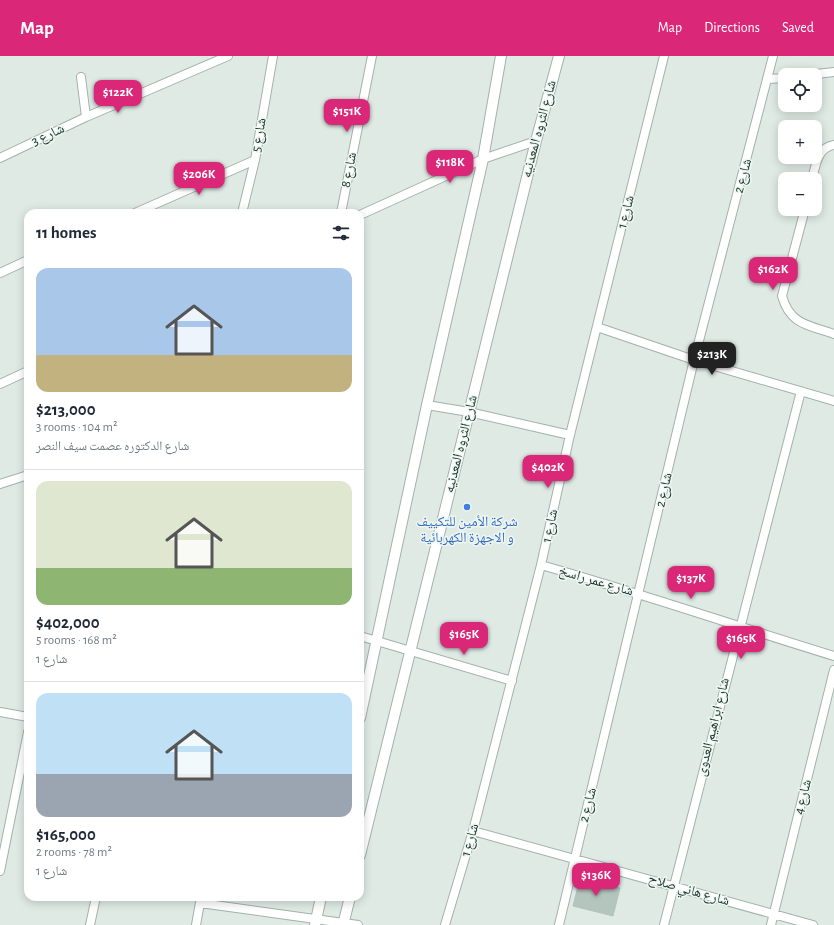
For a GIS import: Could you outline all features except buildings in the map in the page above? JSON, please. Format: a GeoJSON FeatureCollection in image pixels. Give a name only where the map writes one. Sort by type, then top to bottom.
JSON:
{"type":"FeatureCollection","features":[{"type":"Feature","properties":{"kind":"street","name":"شارع 3"},"geometry":{"type":"LineString","coordinates":[[0,158],[86,117],[228,56]]}},
{"type":"Feature","properties":{"kind":"street","name":"شارع 5"},"geometry":{"type":"LineString","coordinates":[[243,209],[255,160],[273,56]]}},
{"type":"Feature","properties":{"kind":"street","name":"شارع 8"},"geometry":{"type":"LineString","coordinates":[[341,209],[372,56]]}},
{"type":"Feature","properties":{"kind":"street"},"geometry":{"type":"LineString","coordinates":[[364,700],[427,405],[483,159],[501,56]]}},
{"type":"Feature","properties":{"kind":"street","name":"شارع الثروه المعدنيه"},"geometry":{"type":"LineString","coordinates":[[364,839],[536,141],[559,56]]}},
{"type":"Feature","properties":{"kind":"street","name":"شارع 1"},"geometry":{"type":"LineString","coordinates":[[445,925],[473,831],[512,681],[541,565],[570,435],[664,56]]}},
{"type":"Feature","properties":{"kind":"street","name":"شارع 2"},"geometry":{"type":"LineString","coordinates":[[559,925],[694,360],[773,56]]}},
{"type":"Feature","properties":{"kind":"street"},"geometry":{"type":"LineString","coordinates":[[822,73],[834,72]]}},
{"type":"Feature","properties":{"kind":"street"},"geometry":{"type":"LineString","coordinates":[[81,77],[86,117]]}},
{"type":"Feature","properties":{"kind":"street"},"geometry":{"type":"LineString","coordinates":[[768,78],[778,78]]}},
{"type":"Feature","properties":{"kind":"street"},"geometry":{"type":"LineString","coordinates":[[364,212],[483,159],[536,141]]}},
{"type":"Feature","properties":{"kind":"street"},"geometry":{"type":"LineString","coordinates":[[814,172],[818,156],[823,150],[834,145]]}},
{"type":"Feature","properties":{"kind":"street"},"geometry":{"type":"LineString","coordinates":[[144,209],[255,160]]}},
{"type":"Feature","properties":{"kind":"street"},"geometry":{"type":"LineString","coordinates":[[802,216],[782,296],[786,309],[795,320],[834,334]]}},
{"type":"Feature","properties":{"kind":"street"},"geometry":{"type":"LineString","coordinates":[[0,273],[24,262]]}},
{"type":"Feature","properties":{"kind":"street"},"geometry":{"type":"LineString","coordinates":[[597,327],[694,360],[834,401]]}},
{"type":"Feature","properties":{"kind":"street"},"geometry":{"type":"LineString","coordinates":[[0,384],[24,373]]}},
{"type":"Feature","properties":{"kind":"street","name":"شارع ابراهيم العدوى"},"geometry":{"type":"LineString","coordinates":[[664,925],[739,627],[801,391]]}},
{"type":"Feature","properties":{"kind":"street"},"geometry":{"type":"LineString","coordinates":[[427,405],[469,412],[570,435]]}},
{"type":"Feature","properties":{"kind":"street"},"geometry":{"type":"LineString","coordinates":[[0,484],[24,476]]}},
{"type":"Feature","properties":{"kind":"street","name":"شارع عمر راسخ"},"geometry":{"type":"LineString","coordinates":[[541,565],[639,593],[739,627],[834,656]]}},
{"type":"Feature","properties":{"kind":"street"},"geometry":{"type":"LineString","coordinates":[[364,637],[512,681]]}},
{"type":"Feature","properties":{"kind":"street","name":"شارع 4"},"geometry":{"type":"LineString","coordinates":[[771,925],[834,670]]}},
{"type":"Feature","properties":{"kind":"street"},"geometry":{"type":"LineString","coordinates":[[0,712],[24,716]]}},
{"type":"Feature","properties":{"kind":"street"},"geometry":{"type":"LineString","coordinates":[[0,871],[24,752]]}},
{"type":"Feature","properties":{"kind":"street","name":"شارع هاني صلاح"},"geometry":{"type":"LineString","coordinates":[[473,831],[576,858],[813,925]]}},
{"type":"Feature","properties":{"kind":"street"},"geometry":{"type":"LineString","coordinates":[[90,925],[95,901]]}},
{"type":"Feature","properties":{"kind":"street"},"geometry":{"type":"LineString","coordinates":[[196,925],[201,901]]}},
{"type":"Feature","properties":{"kind":"street"},"geometry":{"type":"LineString","coordinates":[[206,901],[316,922],[358,925]]}},
{"type":"Feature","properties":{"kind":"street"},"geometry":{"type":"LineString","coordinates":[[316,922],[320,901]]}},
{"type":"Feature","properties":{"kind":"street"},"geometry":{"type":"LineString","coordinates":[[343,923],[349,901]]}},
{"type":"Feature","properties":{"kind":"place","name":"شركة الأمين للتكييف و الاجهزة الكهربائية"},"geometry":{"type":"Point","coordinates":[467,507]}}]}
